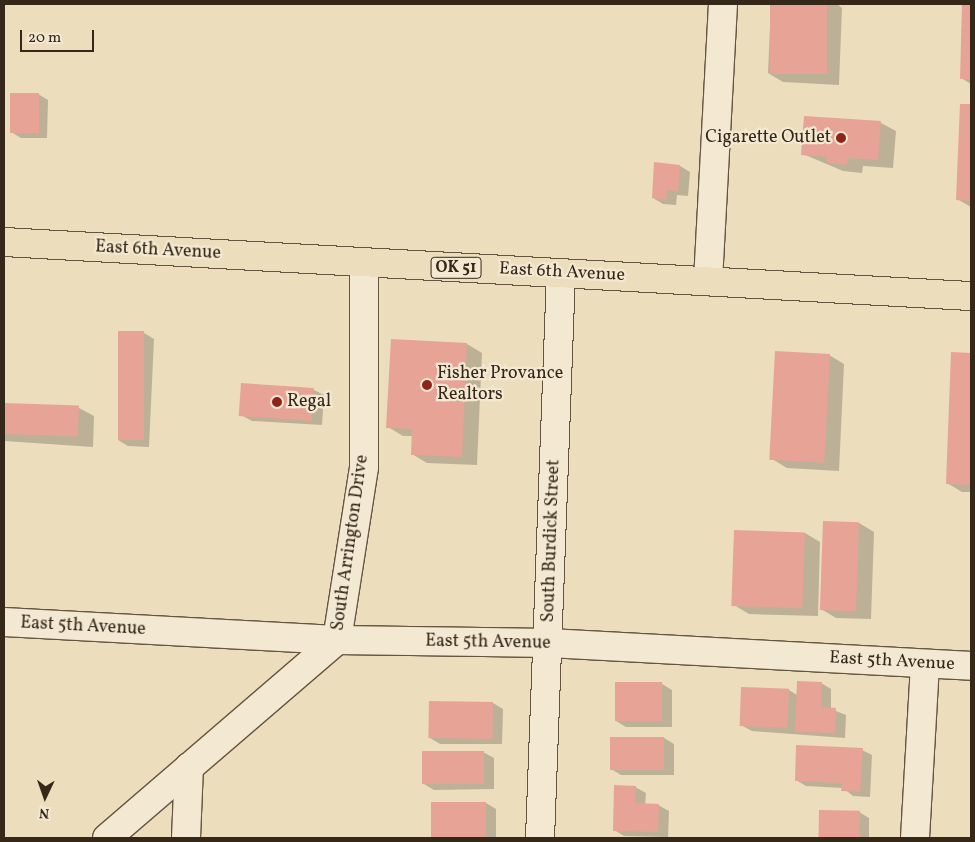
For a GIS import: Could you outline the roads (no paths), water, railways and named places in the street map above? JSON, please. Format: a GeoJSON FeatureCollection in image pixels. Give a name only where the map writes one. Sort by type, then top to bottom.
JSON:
{"type":"FeatureCollection","features":[{"type":"Feature","properties":{"kind":"main road","name":"East 6th Avenue"},"geometry":{"type":"LineString","coordinates":[[4,242],[971,296]]}},
{"type":"Feature","properties":{"kind":"street"},"geometry":{"type":"LineString","coordinates":[[708,281],[723,4]]}},
{"type":"Feature","properties":{"kind":"street","name":"South Arrington Drive"},"geometry":{"type":"LineString","coordinates":[[107,838],[337,640],[364,467],[364,262]]}},
{"type":"Feature","properties":{"kind":"street","name":"South Burdick Street"},"geometry":{"type":"LineString","coordinates":[[540,838],[549,643],[561,273]]}},
{"type":"Feature","properties":{"kind":"street","name":"East 5th Avenue"},"geometry":{"type":"LineString","coordinates":[[4,622],[337,640],[549,643],[925,665],[971,666]]}},
{"type":"Feature","properties":{"kind":"street"},"geometry":{"type":"LineString","coordinates":[[915,838],[925,665]]}},
{"type":"Feature","properties":{"kind":"street"},"geometry":{"type":"LineString","coordinates":[[186,838],[189,767]]}},
{"type":"Feature","properties":{"kind":"place","name":"Cigarette Outlet"},"geometry":{"type":"Point","coordinates":[841,138]}},
{"type":"Feature","properties":{"kind":"place","name":"Fisher Provance Realtors"},"geometry":{"type":"Point","coordinates":[427,385]}},
{"type":"Feature","properties":{"kind":"place","name":"Regal"},"geometry":{"type":"Point","coordinates":[277,402]}}]}
